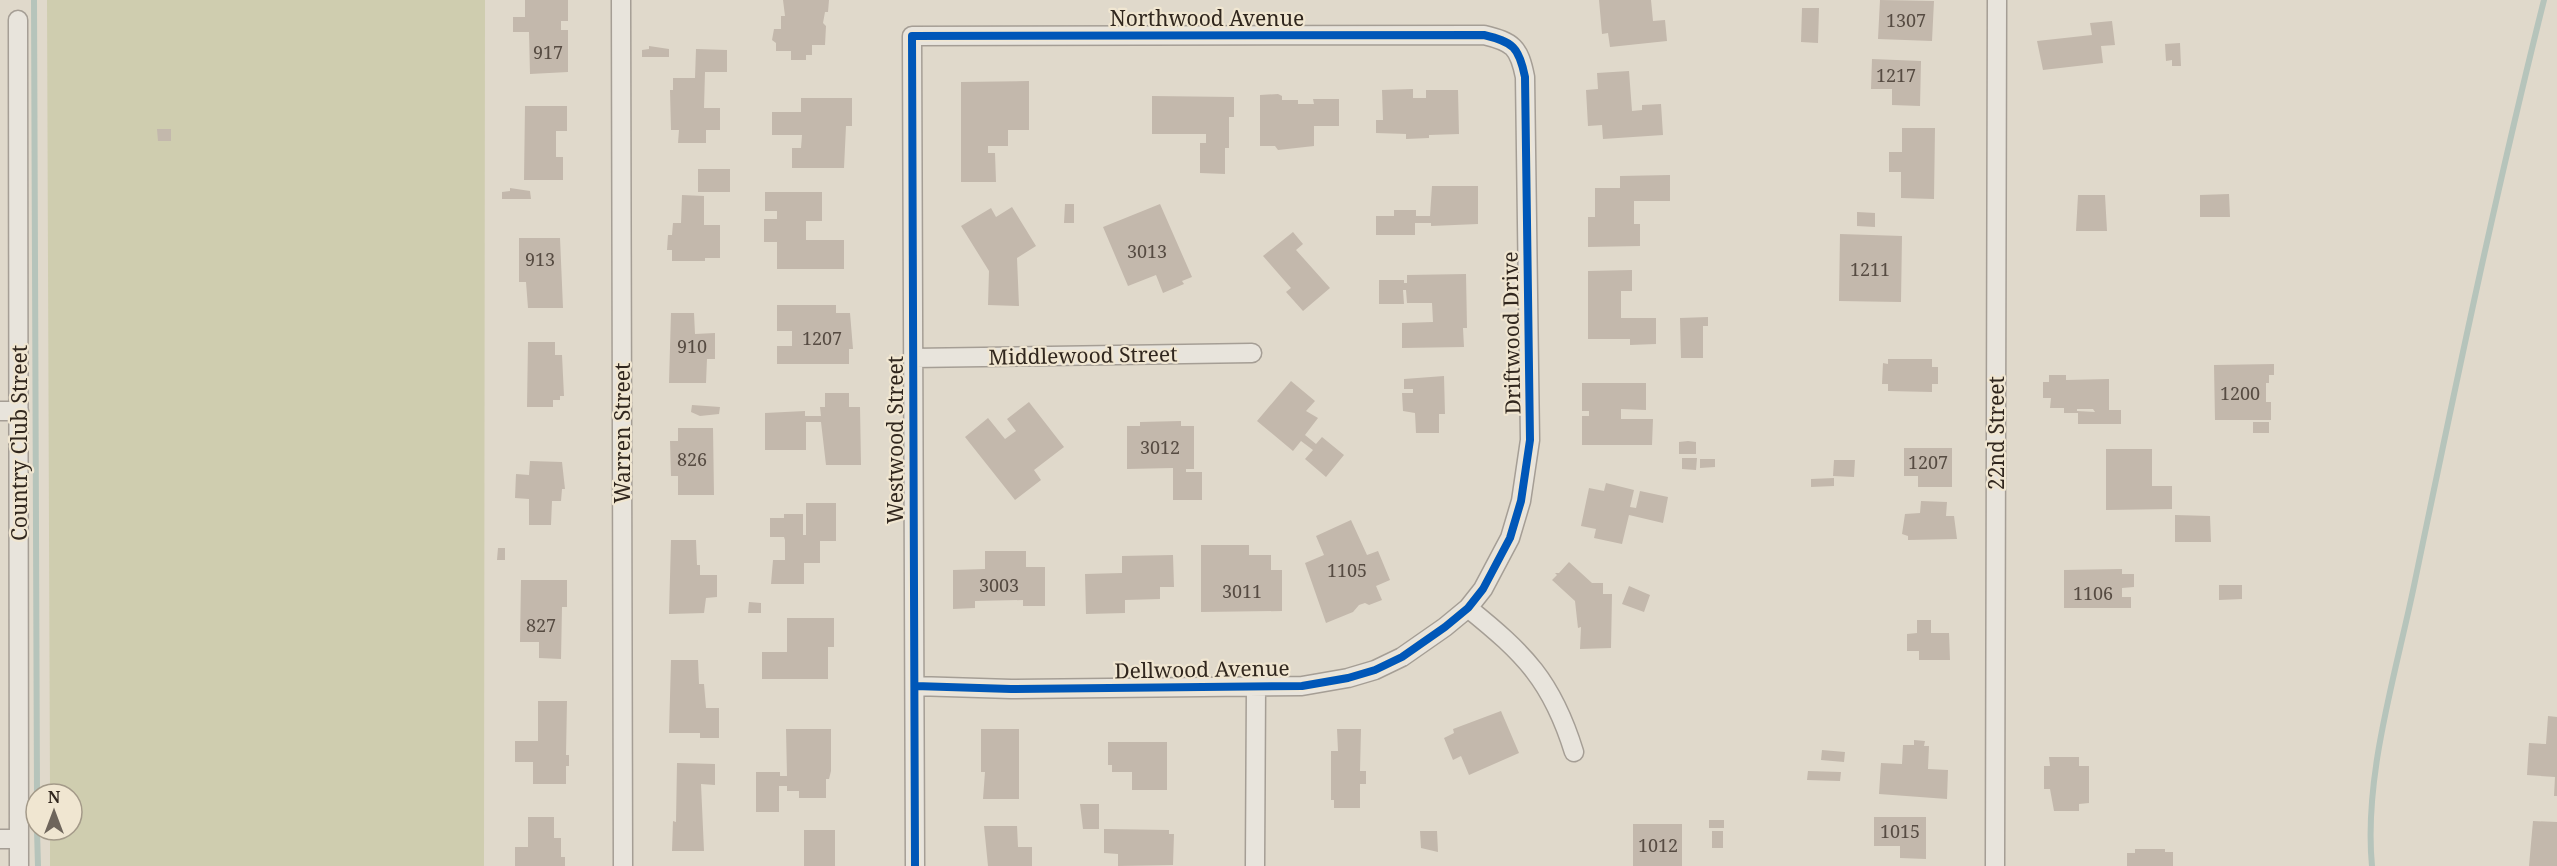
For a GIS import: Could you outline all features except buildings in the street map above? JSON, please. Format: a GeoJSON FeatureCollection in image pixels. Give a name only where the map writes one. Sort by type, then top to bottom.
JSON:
{"type":"FeatureCollection","features":[{"type":"Feature","properties":{"kind":"street","name":"Warren Street"},"geometry":{"type":"LineString","coordinates":[[621,0],[623,866]]}},
{"type":"Feature","properties":{"kind":"street","name":"22nd Street"},"geometry":{"type":"LineString","coordinates":[[1995,866],[1997,0]]}},
{"type":"Feature","properties":{"kind":"street","name":"Country Club Street"},"geometry":{"type":"LineString","coordinates":[[18,20],[19,866]]}},
{"type":"Feature","properties":{"kind":"street","name":"Northwood Avenue"},"geometry":{"type":"LineString","coordinates":[[935,36],[1484,35],[1501,39],[1514,46]]}},
{"type":"Feature","properties":{"kind":"street","name":"Westwood Street"},"geometry":{"type":"LineString","coordinates":[[915,866],[912,36],[935,36]]}},
{"type":"Feature","properties":{"kind":"street","name":"Driftwood Drive"},"geometry":{"type":"LineString","coordinates":[[1468,608],[1484,589],[1510,538],[1521,501],[1528,460],[1530,360],[1525,77],[1522,61],[1514,46]]}},
{"type":"Feature","properties":{"kind":"street","name":"Middlewood Street"},"geometry":{"type":"LineString","coordinates":[[913,358],[1252,353]]}},
{"type":"Feature","properties":{"kind":"street"},"geometry":{"type":"LineString","coordinates":[[0,411],[19,411]]}},
{"type":"Feature","properties":{"kind":"street"},"geometry":{"type":"LineString","coordinates":[[1468,608],[1514,645],[1537,671],[1553,698],[1574,752]]}},
{"type":"Feature","properties":{"kind":"street","name":"Dellwood Avenue"},"geometry":{"type":"LineString","coordinates":[[915,686],[1256,688],[1302,686],[1348,678],[1375,670],[1402,657],[1468,608]]}},
{"type":"Feature","properties":{"kind":"street"},"geometry":{"type":"LineString","coordinates":[[1255,866],[1256,688]]}},
{"type":"Feature","properties":{"kind":"street"},"geometry":{"type":"LineString","coordinates":[[0,839],[19,839]]}},
{"type":"Feature","properties":{"kind":"shaded area"},"geometry":{"type":"Polygon","coordinates":[[[47,0],[485,0],[484,866],[50,866],[50,842],[84,842],[84,782],[50,782],[47,0]]]}},
{"type":"Feature","properties":{"kind":"waterway"},"geometry":{"type":"LineString","coordinates":[[34,0],[37,782]]}},
{"type":"Feature","properties":{"kind":"waterway"},"geometry":{"type":"LineString","coordinates":[[2372,866],[2373,795],[2384,721],[2461,359],[2544,0]]}},
{"type":"Feature","properties":{"kind":"waterway"},"geometry":{"type":"LineString","coordinates":[[37,842],[38,866]]}},
{"type":"Feature","properties":{"kind":"cycle path"},"geometry":{"type":"LineString","coordinates":[[915,686],[1011,689],[1302,686],[1348,678],[1375,670],[1402,657],[1468,608],[1483,589],[1510,538],[1521,501],[1530,440],[1525,77],[1520,59],[1513,47],[1502,40],[1484,35],[912,36],[915,866]]}}]}
